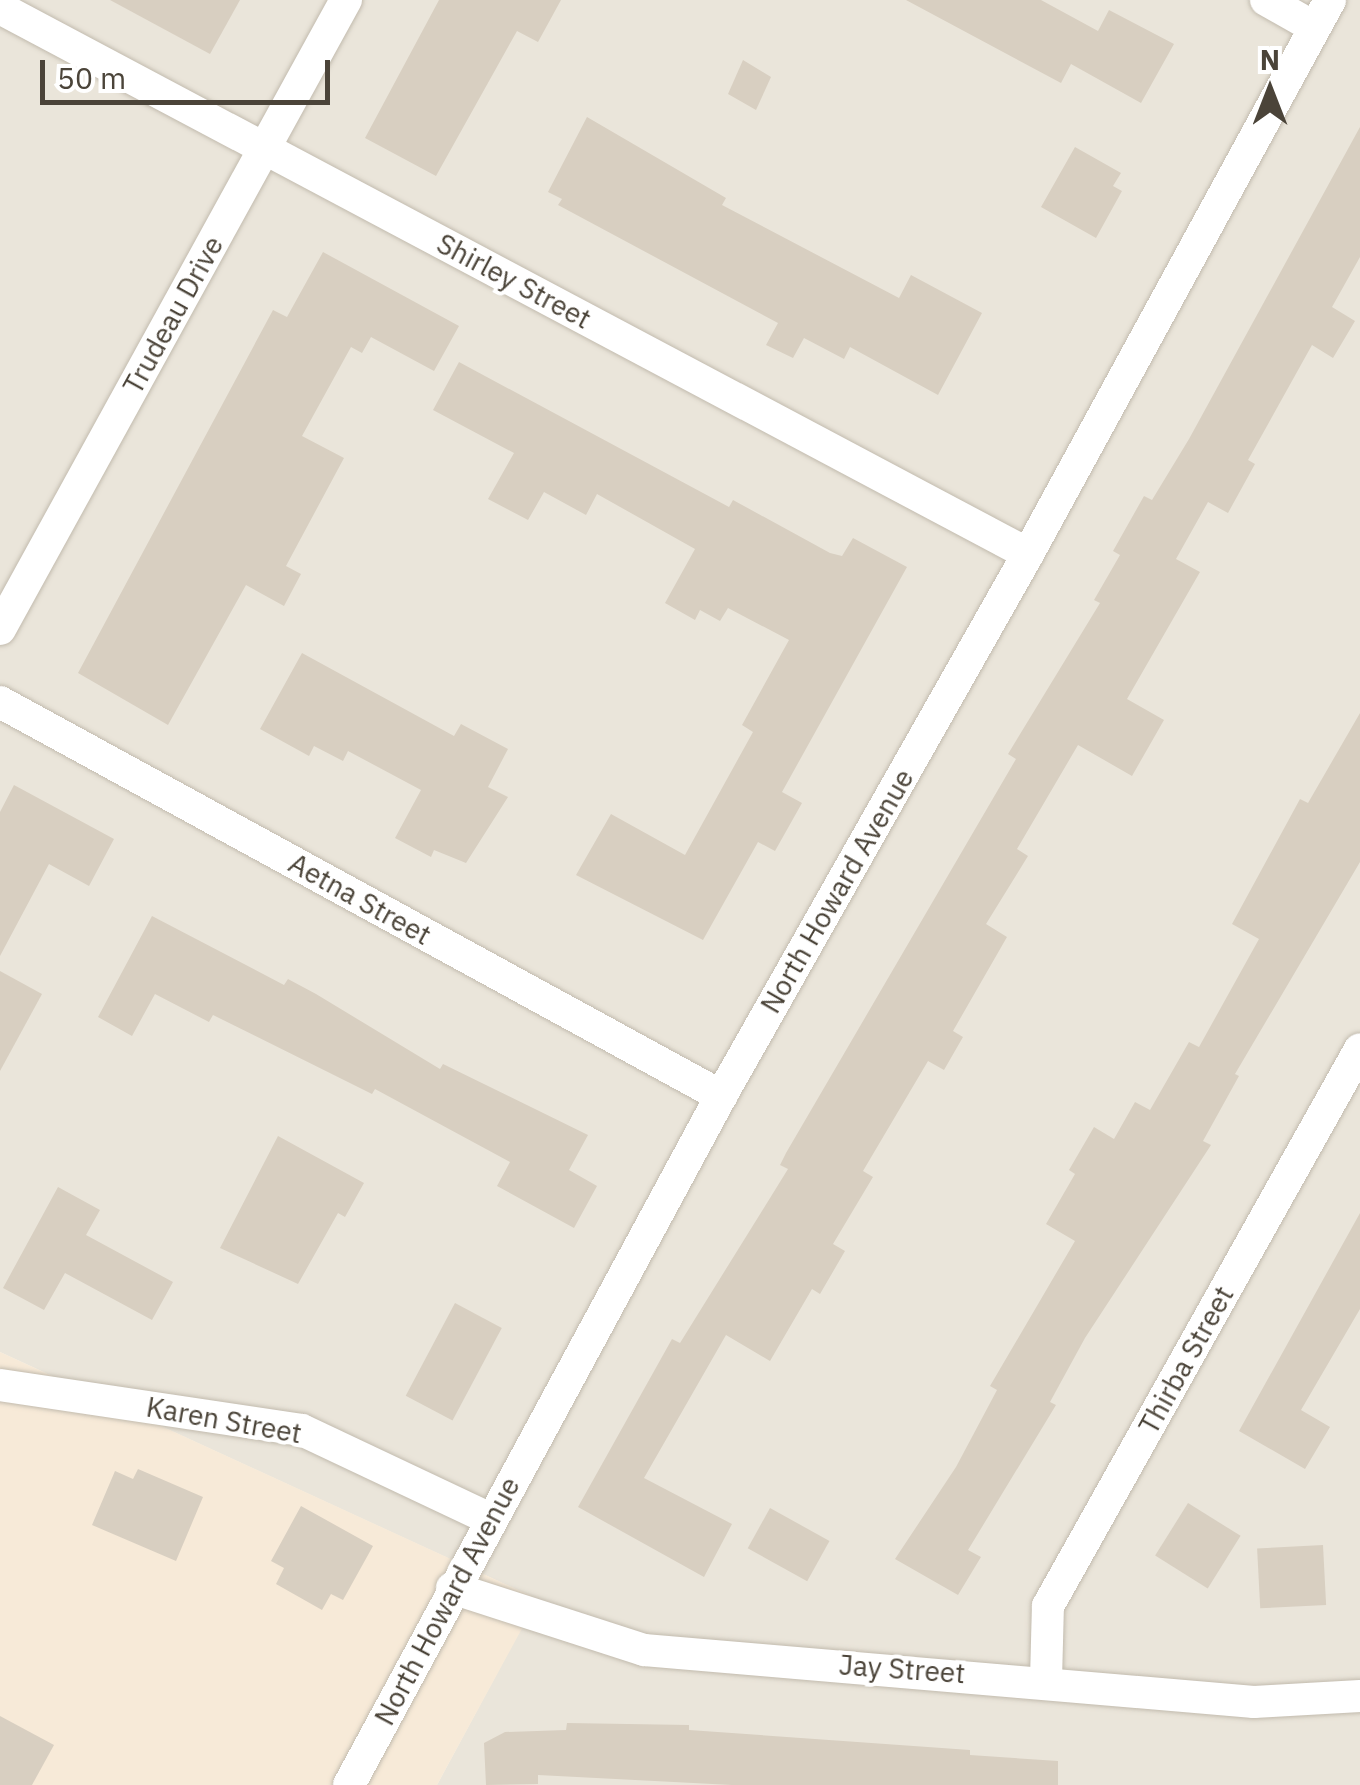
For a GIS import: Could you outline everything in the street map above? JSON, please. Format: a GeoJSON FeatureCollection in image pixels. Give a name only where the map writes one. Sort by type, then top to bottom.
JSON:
{"type":"FeatureCollection","features":[{"type":"Feature","properties":{"kind":"street","name":"Trudeau Drive"},"geometry":{"type":"LineString","coordinates":[[0,629],[346,0]]}},
{"type":"Feature","properties":{"kind":"street"},"geometry":{"type":"LineString","coordinates":[[1266,0],[1322,14]]}},
{"type":"Feature","properties":{"kind":"street","name":"Shirley Street"},"geometry":{"type":"LineString","coordinates":[[0,8],[1028,554]]}},
{"type":"Feature","properties":{"kind":"street","name":"North Howard Avenue"},"geometry":{"type":"LineString","coordinates":[[349,1785],[721,1096],[1028,554],[1322,14]]}},
{"type":"Feature","properties":{"kind":"street","name":"Aetna Street"},"geometry":{"type":"LineString","coordinates":[[0,702],[721,1096]]}},
{"type":"Feature","properties":{"kind":"street","name":"Thirba Street"},"geometry":{"type":"LineString","coordinates":[[1046,1680],[1048,1606],[1360,1049]]}},
{"type":"Feature","properties":{"kind":"street","name":"Karen Street"},"geometry":{"type":"LineString","coordinates":[[0,1385],[302,1430],[490,1520]]}},
{"type":"Feature","properties":{"kind":"street","name":"Jay Street"},"geometry":{"type":"LineString","coordinates":[[452,1588],[644,1650],[1046,1680],[1254,1702],[1360,1696]]}},
{"type":"Feature","properties":{"kind":"shaded area"},"geometry":{"type":"Polygon","coordinates":[[[0,0],[1360,0],[1360,1785],[437,1785],[537,1599],[0,1352],[0,0]]]}},
{"type":"Feature","properties":{"kind":"shaded area"},"geometry":{"type":"Polygon","coordinates":[[[0,1352],[538,1599],[437,1785],[0,1785],[0,1352]]]}},
{"type":"Feature","properties":{"kind":"building"},"geometry":{"type":"Polygon","coordinates":[[[110,0],[240,0],[210,54],[110,0]]]}},
{"type":"Feature","properties":{"kind":"building"},"geometry":{"type":"Polygon","coordinates":[[[439,0],[561,0],[538,42],[517,31],[436,176],[365,138],[439,0]]]}},
{"type":"Feature","properties":{"kind":"building"},"geometry":{"type":"Polygon","coordinates":[[[906,0],[1041,0],[1098,31],[1109,10],[1174,44],[1141,103],[1071,64],[1061,83],[906,0]]]}},
{"type":"Feature","properties":{"kind":"building"},"geometry":{"type":"Polygon","coordinates":[[[743,60],[771,77],[756,110],[728,94],[743,60]]]}},
{"type":"Feature","properties":{"kind":"building"},"geometry":{"type":"Polygon","coordinates":[[[587,117],[726,198],[722,205],[899,298],[911,275],[982,313],[938,395],[850,347],[844,359],[804,338],[793,358],[766,345],[778,323],[558,205],[562,199],[548,192],[587,117]]]}},
{"type":"Feature","properties":{"kind":"building"},"geometry":{"type":"Polygon","coordinates":[[[1360,127],[1360,257],[1332,307],[1355,321],[1333,358],[1312,345],[1248,460],[1255,464],[1228,513],[1208,502],[1176,559],[1200,572],[1127,699],[1164,720],[1132,776],[1078,745],[1017,849],[1028,856],[986,924],[1007,937],[953,1031],[963,1037],[944,1070],[928,1061],[863,1171],[873,1177],[833,1244],[845,1251],[820,1294],[812,1289],[770,1361],[726,1335],[644,1478],[732,1524],[704,1577],[578,1507],[672,1339],[680,1343],[788,1169],[780,1165],[786,1153],[1016,759],[1008,754],[1100,603],[1094,600],[1120,555],[1113,551],[1144,496],[1152,500],[1189,439],[1360,127]]]}},
{"type":"Feature","properties":{"kind":"building"},"geometry":{"type":"Polygon","coordinates":[[[1075,147],[1121,173],[1113,186],[1122,191],[1096,238],[1041,207],[1075,147]]]}},
{"type":"Feature","properties":{"kind":"building"},"geometry":{"type":"Polygon","coordinates":[[[323,252],[459,326],[434,371],[371,337],[362,353],[351,347],[302,436],[344,458],[286,566],[301,574],[284,606],[246,585],[168,725],[78,673],[273,310],[287,317],[323,252]]]}},
{"type":"Feature","properties":{"kind":"building"},"geometry":{"type":"Polygon","coordinates":[[[459,362],[729,507],[733,500],[830,553],[842,556],[853,538],[907,567],[782,792],[802,803],[775,851],[758,842],[703,940],[576,875],[611,814],[685,855],[753,732],[742,725],[789,640],[728,608],[720,621],[700,610],[695,620],[665,603],[695,549],[597,494],[586,515],[544,492],[528,520],[488,499],[514,453],[433,410],[459,362]]]}},
{"type":"Feature","properties":{"kind":"building"},"geometry":{"type":"Polygon","coordinates":[[[302,653],[454,736],[461,724],[508,749],[488,787],[508,797],[466,863],[434,850],[431,857],[395,838],[421,790],[348,751],[343,761],[314,746],[309,756],[260,729],[302,653]]]}},
{"type":"Feature","properties":{"kind":"building"},"geometry":{"type":"Polygon","coordinates":[[[1360,713],[1360,862],[1235,1074],[1239,1076],[1203,1141],[1211,1145],[1085,1338],[1050,1402],[1056,1405],[968,1550],[981,1557],[958,1595],[895,1559],[956,1467],[997,1390],[990,1386],[1075,1241],[1046,1224],[1075,1174],[1069,1170],[1094,1127],[1114,1139],[1135,1102],[1150,1110],[1189,1042],[1199,1047],[1259,939],[1232,924],[1300,799],[1308,803],[1360,713]]]}},
{"type":"Feature","properties":{"kind":"building"},"geometry":{"type":"Polygon","coordinates":[[[14,785],[114,839],[89,886],[49,864],[0,956],[0,812],[14,785]]]}},
{"type":"Feature","properties":{"kind":"building"},"geometry":{"type":"Polygon","coordinates":[[[152,916],[284,985],[288,979],[440,1069],[443,1064],[588,1135],[569,1170],[597,1186],[574,1228],[497,1186],[510,1162],[375,1089],[372,1094],[213,1015],[209,1022],[155,994],[132,1036],[98,1017],[152,916]]]}},
{"type":"Feature","properties":{"kind":"building"},"geometry":{"type":"Polygon","coordinates":[[[0,971],[42,994],[0,1071],[0,971]]]}},
{"type":"Feature","properties":{"kind":"building"},"geometry":{"type":"Polygon","coordinates":[[[278,1136],[364,1183],[345,1217],[338,1213],[298,1284],[220,1248],[278,1136]]]}},
{"type":"Feature","properties":{"kind":"building"},"geometry":{"type":"Polygon","coordinates":[[[58,1187],[100,1210],[86,1235],[173,1282],[152,1320],[65,1273],[44,1310],[3,1288],[58,1187]]]}},
{"type":"Feature","properties":{"kind":"building"},"geometry":{"type":"Polygon","coordinates":[[[1360,1213],[1360,1309],[1301,1410],[1330,1427],[1305,1469],[1239,1431],[1360,1213]]]}},
{"type":"Feature","properties":{"kind":"building"},"geometry":{"type":"Polygon","coordinates":[[[455,1303],[502,1328],[453,1421],[406,1396],[455,1303]]]}},
{"type":"Feature","properties":{"kind":"building"},"geometry":{"type":"Polygon","coordinates":[[[138,1469],[203,1497],[176,1561],[92,1525],[115,1471],[133,1479],[138,1469]]]}},
{"type":"Feature","properties":{"kind":"building"},"geometry":{"type":"Polygon","coordinates":[[[1188,1503],[1241,1536],[1208,1588],[1155,1556],[1188,1503]]]}},
{"type":"Feature","properties":{"kind":"building"},"geometry":{"type":"Polygon","coordinates":[[[301,1506],[373,1546],[343,1600],[331,1594],[322,1610],[276,1584],[284,1568],[271,1561],[301,1506]]]}},
{"type":"Feature","properties":{"kind":"building"},"geometry":{"type":"Polygon","coordinates":[[[770,1508],[829,1541],[807,1581],[748,1548],[770,1508]]]}},
{"type":"Feature","properties":{"kind":"building"},"geometry":{"type":"Polygon","coordinates":[[[1323,1545],[1326,1605],[1260,1608],[1257,1548],[1323,1545]]]}},
{"type":"Feature","properties":{"kind":"building"},"geometry":{"type":"Polygon","coordinates":[[[0,1716],[54,1745],[32,1785],[0,1785],[0,1716]]]}},
{"type":"Feature","properties":{"kind":"building"},"geometry":{"type":"Polygon","coordinates":[[[567,1723],[689,1725],[689,1730],[970,1750],[970,1755],[1058,1761],[1058,1785],[732,1785],[538,1775],[538,1784],[486,1785],[484,1743],[505,1732],[566,1730],[567,1723]]]}}]}
